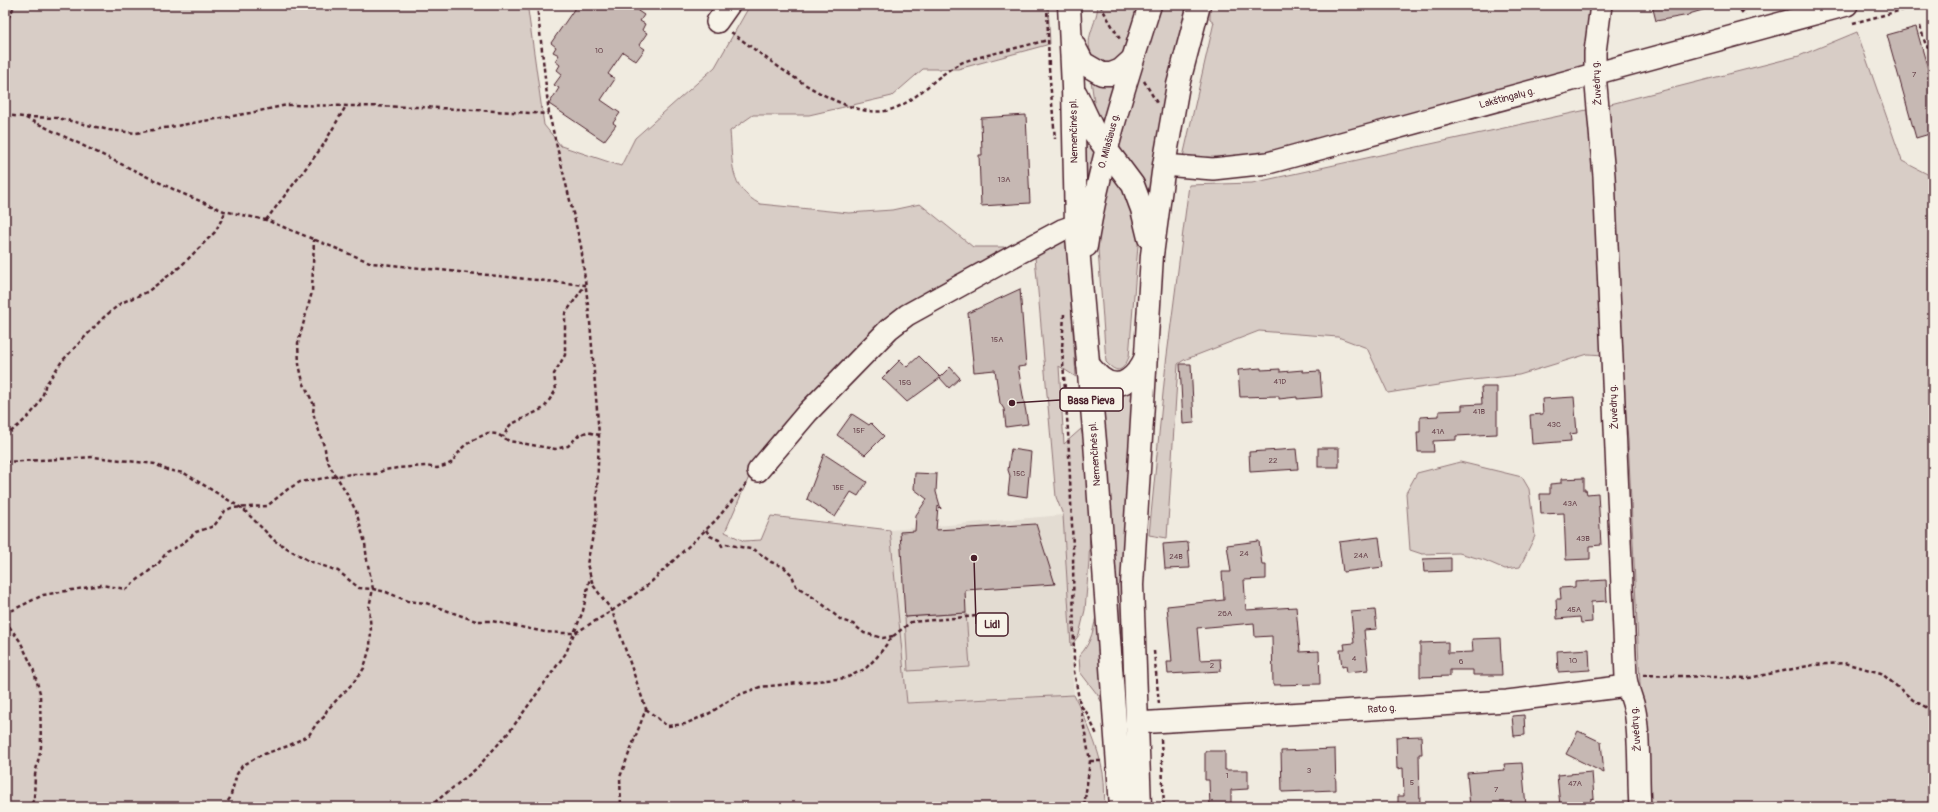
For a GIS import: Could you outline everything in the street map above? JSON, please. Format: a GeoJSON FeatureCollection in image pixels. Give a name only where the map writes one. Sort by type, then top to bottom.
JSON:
{"type":"FeatureCollection","features":[{"type":"Feature","properties":{"kind":"main road","name":"Nemenčinės pl."},"geometry":{"type":"LineString","coordinates":[[1069,5],[1072,42],[1076,225],[1088,364],[1121,807]]}},
{"type":"Feature","properties":{"kind":"main road","name":"O. Milašiaus g."},"geometry":{"type":"LineString","coordinates":[[1081,279],[1090,219],[1106,151],[1132,60],[1150,5]]}},
{"type":"Feature","properties":{"kind":"main road"},"geometry":{"type":"LineString","coordinates":[[1140,807],[1132,585],[1152,255],[1164,165],[1178,85],[1199,5]]}},
{"type":"Feature","properties":{"kind":"main road"},"geometry":{"type":"LineString","coordinates":[[1072,42],[1083,63],[1102,74],[1111,74],[1121,70],[1132,60]]}},
{"type":"Feature","properties":{"kind":"main road"},"geometry":{"type":"LineString","coordinates":[[1073,87],[1095,134],[1106,151],[1133,185],[1142,209],[1152,255]]}},
{"type":"Feature","properties":{"kind":"main road"},"geometry":{"type":"LineString","coordinates":[[1088,364],[1101,379],[1112,384],[1122,384],[1135,376],[1141,368],[1147,355]]}},
{"type":"Feature","properties":{"kind":"street"},"geometry":{"type":"LineString","coordinates":[[717,22],[729,5]]}},
{"type":"Feature","properties":{"kind":"street","name":"Žuvėdrų g."},"geometry":{"type":"LineString","coordinates":[[1601,5],[1595,52],[1596,74],[1604,176],[1626,681],[1635,706],[1637,721],[1640,807]]}},
{"type":"Feature","properties":{"kind":"street","name":"Lakštingalų g."},"geometry":{"type":"LineString","coordinates":[[1164,165],[1213,169],[1268,163],[1847,5]]}},
{"type":"Feature","properties":{"kind":"street"},"geometry":{"type":"LineString","coordinates":[[758,471],[808,412],[889,329],[907,315],[1062,230],[1076,225]]}},
{"type":"Feature","properties":{"kind":"street","name":"Rato g."},"geometry":{"type":"LineString","coordinates":[[1136,723],[1507,701],[1626,681]]}},
{"type":"Feature","properties":{"kind":"path"},"geometry":{"type":"LineString","coordinates":[[5,24],[15,5]]}},
{"type":"Feature","properties":{"kind":"path"},"geometry":{"type":"LineString","coordinates":[[538,5],[549,114],[581,246],[590,322],[599,435],[596,521],[587,564],[593,585],[612,610],[646,709],[667,726],[686,724],[710,712],[736,696],[760,687],[846,678],[865,669],[894,636],[911,622],[977,616]]}},
{"type":"Feature","properties":{"kind":"path"},"geometry":{"type":"LineString","coordinates":[[1047,5],[1055,145]]}},
{"type":"Feature","properties":{"kind":"path"},"geometry":{"type":"LineString","coordinates":[[1735,5],[1746,16]]}},
{"type":"Feature","properties":{"kind":"path"},"geometry":{"type":"LineString","coordinates":[[717,22],[778,66],[832,99],[850,107],[876,111],[887,110],[906,102],[954,66],[970,60],[1048,40]]}},
{"type":"Feature","properties":{"kind":"path"},"geometry":{"type":"LineString","coordinates":[[1920,26],[1926,46],[1933,48]]}},
{"type":"Feature","properties":{"kind":"path"},"geometry":{"type":"LineString","coordinates":[[5,115],[58,118],[109,130],[136,133],[287,105],[421,107],[549,114]]}},
{"type":"Feature","properties":{"kind":"path"},"geometry":{"type":"LineString","coordinates":[[266,220],[322,147],[346,106]]}},
{"type":"Feature","properties":{"kind":"path"},"geometry":{"type":"LineString","coordinates":[[24,117],[181,193],[226,211],[266,220],[372,262],[585,285]]}},
{"type":"Feature","properties":{"kind":"path"},"geometry":{"type":"LineString","coordinates":[[5,436],[35,409],[45,391],[45,386],[62,361],[80,341],[121,303],[147,292],[181,266],[215,232],[226,211]]}},
{"type":"Feature","properties":{"kind":"path"},"geometry":{"type":"LineString","coordinates":[[224,807],[230,798],[237,774],[242,766],[260,755],[284,748],[309,735],[317,723],[324,717],[327,710],[352,684],[360,673],[370,647],[371,631],[368,607],[373,589],[367,560],[366,542],[356,511],[326,457],[325,449],[313,413],[314,406],[303,382],[299,364],[298,343],[312,292],[314,239]]}},
{"type":"Feature","properties":{"kind":"path"},"geometry":{"type":"LineString","coordinates":[[503,437],[510,424],[544,408],[556,390],[554,374],[565,355],[565,314],[585,285]]}},
{"type":"Feature","properties":{"kind":"path"},"geometry":{"type":"LineString","coordinates":[[1065,307],[1062,349],[1068,431],[1073,548],[1074,671],[1090,761],[1084,807]]}},
{"type":"Feature","properties":{"kind":"path"},"geometry":{"type":"LineString","coordinates":[[5,614],[43,595],[101,585],[126,589],[158,564],[167,552],[181,545],[196,532],[214,526],[225,511],[231,508],[267,506],[288,489],[300,482],[361,473],[376,474],[384,470],[426,466],[437,468],[451,463],[463,447],[479,436],[488,432],[497,434],[509,441],[555,449],[568,446],[583,433],[587,432],[599,435]]}},
{"type":"Feature","properties":{"kind":"path"},"geometry":{"type":"LineString","coordinates":[[5,462],[94,457],[155,464],[167,470],[184,473],[242,508],[275,541],[309,561],[338,571],[359,588],[373,589],[408,601],[436,606],[476,621],[492,621],[545,632],[574,633],[612,610],[649,584],[706,530],[758,471]]}},
{"type":"Feature","properties":{"kind":"path"},"geometry":{"type":"LineString","coordinates":[[706,530],[710,536],[719,540],[722,546],[726,544],[755,550],[771,562],[784,567],[792,575],[796,586],[820,602],[841,620],[852,624],[864,633],[883,638],[894,636]]}},
{"type":"Feature","properties":{"kind":"path"},"geometry":{"type":"LineString","coordinates":[[429,807],[476,769],[510,731],[566,653],[583,611],[590,575]]}},
{"type":"Feature","properties":{"kind":"path"},"geometry":{"type":"LineString","coordinates":[[5,621],[20,641],[33,668],[40,693],[41,747],[35,775],[34,800],[30,807]]}},
{"type":"Feature","properties":{"kind":"path"},"geometry":{"type":"LineString","coordinates":[[1153,644],[1161,722],[1164,807]]}},
{"type":"Feature","properties":{"kind":"path"},"geometry":{"type":"LineString","coordinates":[[1626,681],[1651,675],[1693,678],[1749,678],[1813,665],[1844,663],[1881,673],[1913,700],[1933,711]]}},
{"type":"Feature","properties":{"kind":"path"},"geometry":{"type":"LineString","coordinates":[[1080,705],[1087,713],[1099,739]]}},
{"type":"Feature","properties":{"kind":"path"},"geometry":{"type":"LineString","coordinates":[[621,807],[620,777],[646,709]]}},
{"type":"Feature","properties":{"kind":"path"},"geometry":{"type":"LineString","coordinates":[[1100,754],[1101,761]]}},
{"type":"Feature","properties":{"kind":"shaded area"},"geometry":{"type":"Polygon","coordinates":[[[5,5],[526,5],[528,10],[544,125],[561,146],[621,166],[635,138],[715,67],[750,5],[1048,5],[1050,44],[958,69],[923,69],[892,96],[809,115],[753,115],[730,131],[732,163],[737,182],[742,190],[760,204],[849,213],[892,210],[920,204],[973,247],[1004,247],[1002,259],[941,290],[752,470],[725,532],[744,541],[761,540],[771,516],[890,530],[907,703],[1074,695],[1091,733],[1101,763],[1104,777],[1105,807],[960,807],[949,803],[895,807],[5,807],[5,5]]]}},
{"type":"Feature","properties":{"kind":"shaded area"},"geometry":{"type":"Polygon","coordinates":[[[1098,5],[1141,5],[1123,58],[1119,63],[1098,64],[1092,56],[1089,42],[1098,5]]]}},
{"type":"Feature","properties":{"kind":"shaded area"},"geometry":{"type":"Polygon","coordinates":[[[1159,5],[1190,5],[1150,197],[1148,198],[1116,151],[1159,5]]]}},
{"type":"Feature","properties":{"kind":"shaded area"},"geometry":{"type":"Polygon","coordinates":[[[1210,5],[1594,5],[1590,68],[1281,151],[1203,161],[1183,157],[1214,22],[1210,19],[1210,5]]]}},
{"type":"Feature","properties":{"kind":"shaded area"},"geometry":{"type":"Polygon","coordinates":[[[1741,5],[1767,5],[1743,12],[1741,5]]]}},
{"type":"Feature","properties":{"kind":"shaded area"},"geometry":{"type":"Polygon","coordinates":[[[1857,32],[1902,161],[1933,177],[1933,243],[1928,257],[1933,265],[1933,807],[1646,807],[1628,439],[1621,356],[1588,354],[1519,375],[1463,381],[1388,393],[1367,348],[1338,337],[1259,331],[1184,360],[1178,364],[1167,538],[1149,535],[1166,363],[1189,185],[1252,183],[1591,109],[1799,56],[1857,32]]]}},
{"type":"Feature","properties":{"kind":"shaded area"},"geometry":{"type":"Polygon","coordinates":[[[1091,80],[1114,83],[1103,127],[1096,116],[1091,80]]]}},
{"type":"Feature","properties":{"kind":"shaded area"},"geometry":{"type":"Polygon","coordinates":[[[1082,128],[1095,153],[1086,185],[1082,128]]]}},
{"type":"Feature","properties":{"kind":"shaded area"},"geometry":{"type":"Polygon","coordinates":[[[1111,173],[1122,185],[1139,233],[1129,357],[1125,366],[1120,370],[1114,369],[1106,362],[1097,235],[1111,173]]]}},
{"type":"Feature","properties":{"kind":"shaded area"},"geometry":{"type":"Polygon","coordinates":[[[1067,240],[1076,377],[1059,366],[1064,444],[1081,429],[1089,464],[1090,520],[1089,562],[1085,610],[1079,635],[1071,646],[1063,515],[1056,497],[1035,257],[1067,240]]]}},
{"type":"Feature","properties":{"kind":"shaded area"},"geometry":{"type":"Polygon","coordinates":[[[1133,386],[1123,573],[1123,636],[1131,748],[1126,749],[1100,389],[1133,386]]]}},
{"type":"Feature","properties":{"kind":"shaded area"},"geometry":{"type":"Polygon","coordinates":[[[1460,462],[1522,477],[1529,489],[1535,536],[1520,567],[1505,569],[1484,560],[1459,553],[1422,554],[1410,550],[1406,493],[1417,473],[1460,462]]]}},
{"type":"Feature","properties":{"kind":"shaded area"},"geometry":{"type":"Polygon","coordinates":[[[1063,515],[1074,695],[907,703],[890,530],[1063,515]]]}},
{"type":"Feature","properties":{"kind":"shaded area"},"geometry":{"type":"Polygon","coordinates":[[[1097,610],[1105,708],[1097,694],[1080,672],[1079,656],[1090,640],[1097,610]]]}},
{"type":"Feature","properties":{"kind":"shaded area"},"geometry":{"type":"Polygon","coordinates":[[[966,613],[970,667],[908,671],[905,617],[966,613]]]}},
{"type":"Feature","properties":{"kind":"building"},"geometry":{"type":"Polygon","coordinates":[[[577,5],[642,5],[638,11],[644,15],[640,21],[645,24],[642,30],[647,33],[639,45],[645,49],[636,61],[623,52],[608,74],[615,79],[601,100],[620,113],[613,123],[616,125],[604,141],[549,104],[559,88],[554,85],[562,74],[557,70],[560,65],[555,61],[559,55],[553,52],[556,47],[551,43],[577,5]]]}},
{"type":"Feature","properties":{"kind":"building"},"geometry":{"type":"Polygon","coordinates":[[[1652,5],[1705,5],[1706,9],[1689,15],[1656,21],[1652,5]]]}},
{"type":"Feature","properties":{"kind":"building"},"geometry":{"type":"Polygon","coordinates":[[[1916,27],[1933,87],[1933,133],[1916,138],[1887,35],[1916,27]]]}},
{"type":"Feature","properties":{"kind":"building"},"geometry":{"type":"Polygon","coordinates":[[[1026,115],[1030,203],[981,206],[979,155],[982,155],[981,118],[1026,115]]]}},
{"type":"Feature","properties":{"kind":"building"},"geometry":{"type":"Polygon","coordinates":[[[1020,289],[1026,366],[1018,367],[1028,424],[1006,427],[1004,409],[1000,403],[995,370],[974,372],[968,313],[1020,289]]]}},
{"type":"Feature","properties":{"kind":"building"},"geometry":{"type":"Polygon","coordinates":[[[919,356],[940,377],[950,367],[960,378],[949,388],[940,378],[907,402],[882,378],[900,360],[907,367],[919,356]]]}},
{"type":"Feature","properties":{"kind":"building"},"geometry":{"type":"Polygon","coordinates":[[[1180,364],[1191,364],[1194,423],[1183,424],[1180,364]]]}},
{"type":"Feature","properties":{"kind":"building"},"geometry":{"type":"Polygon","coordinates":[[[1261,368],[1261,370],[1280,369],[1280,372],[1303,370],[1303,372],[1320,371],[1322,397],[1279,399],[1279,396],[1240,397],[1238,370],[1261,368]]]}},
{"type":"Feature","properties":{"kind":"building"},"geometry":{"type":"Polygon","coordinates":[[[1481,387],[1497,387],[1497,434],[1456,436],[1456,440],[1433,441],[1434,452],[1418,452],[1417,432],[1420,432],[1420,417],[1439,416],[1439,411],[1462,410],[1462,405],[1482,404],[1481,387]]]}},
{"type":"Feature","properties":{"kind":"building"},"geometry":{"type":"Polygon","coordinates":[[[1574,397],[1577,433],[1570,434],[1571,441],[1532,444],[1530,415],[1543,414],[1542,399],[1574,397]]]}},
{"type":"Feature","properties":{"kind":"building"},"geometry":{"type":"Polygon","coordinates":[[[852,414],[869,425],[871,423],[884,436],[865,455],[837,435],[852,414]]]}},
{"type":"Feature","properties":{"kind":"building"},"geometry":{"type":"Polygon","coordinates":[[[1318,448],[1339,448],[1339,467],[1318,467],[1318,448]]]}},
{"type":"Feature","properties":{"kind":"building"},"geometry":{"type":"Polygon","coordinates":[[[1011,449],[1031,452],[1027,497],[1008,494],[1010,476],[1008,470],[1011,449]]]}},
{"type":"Feature","properties":{"kind":"building"},"geometry":{"type":"Polygon","coordinates":[[[1296,449],[1298,469],[1250,472],[1249,452],[1296,449]]]}},
{"type":"Feature","properties":{"kind":"building"},"geometry":{"type":"Polygon","coordinates":[[[824,454],[867,482],[858,496],[851,492],[835,517],[807,499],[824,454]]]}},
{"type":"Feature","properties":{"kind":"building"},"geometry":{"type":"Polygon","coordinates":[[[915,473],[937,474],[936,492],[941,509],[938,506],[936,530],[1036,524],[1055,584],[965,590],[966,613],[905,617],[900,532],[915,531],[916,515],[927,499],[914,489],[915,473]]]}},
{"type":"Feature","properties":{"kind":"building"},"geometry":{"type":"Polygon","coordinates":[[[1584,478],[1584,490],[1586,490],[1587,494],[1598,493],[1601,545],[1590,546],[1590,559],[1566,560],[1564,513],[1541,514],[1540,494],[1550,494],[1550,484],[1561,483],[1561,479],[1584,478]]]}},
{"type":"Feature","properties":{"kind":"building"},"geometry":{"type":"Polygon","coordinates":[[[1379,537],[1383,567],[1343,572],[1339,542],[1379,537]]]}},
{"type":"Feature","properties":{"kind":"building"},"geometry":{"type":"Polygon","coordinates":[[[1259,541],[1262,565],[1266,565],[1266,579],[1244,580],[1246,610],[1296,607],[1300,652],[1319,651],[1320,684],[1273,685],[1272,636],[1255,637],[1254,623],[1197,628],[1200,660],[1220,659],[1221,671],[1168,674],[1167,662],[1172,662],[1167,606],[1224,600],[1222,572],[1231,572],[1227,545],[1259,541]]]}},
{"type":"Feature","properties":{"kind":"building"},"geometry":{"type":"Polygon","coordinates":[[[1188,542],[1190,568],[1165,569],[1163,544],[1188,542]]]}},
{"type":"Feature","properties":{"kind":"building"},"geometry":{"type":"Polygon","coordinates":[[[1451,558],[1451,571],[1424,572],[1423,559],[1451,558]]]}},
{"type":"Feature","properties":{"kind":"building"},"geometry":{"type":"Polygon","coordinates":[[[1606,580],[1607,601],[1591,602],[1592,622],[1581,623],[1580,617],[1557,619],[1556,599],[1561,599],[1560,588],[1575,587],[1575,582],[1606,580]]]}},
{"type":"Feature","properties":{"kind":"building"},"geometry":{"type":"Polygon","coordinates":[[[1375,610],[1377,629],[1364,630],[1368,670],[1347,672],[1346,666],[1342,667],[1340,650],[1345,650],[1344,644],[1354,643],[1351,612],[1375,610]]]}},
{"type":"Feature","properties":{"kind":"building"},"geometry":{"type":"Polygon","coordinates":[[[1500,638],[1502,675],[1473,675],[1473,670],[1450,670],[1450,676],[1420,677],[1420,643],[1448,642],[1448,653],[1473,652],[1472,639],[1500,638]]]}},
{"type":"Feature","properties":{"kind":"building"},"geometry":{"type":"Polygon","coordinates":[[[1589,649],[1590,670],[1558,672],[1557,651],[1589,649]]]}},
{"type":"Feature","properties":{"kind":"building"},"geometry":{"type":"Polygon","coordinates":[[[1524,715],[1525,735],[1514,736],[1512,716],[1524,715]]]}},
{"type":"Feature","properties":{"kind":"building"},"geometry":{"type":"Polygon","coordinates":[[[1578,731],[1601,742],[1604,773],[1566,754],[1578,731]]]}},
{"type":"Feature","properties":{"kind":"building"},"geometry":{"type":"Polygon","coordinates":[[[1421,736],[1422,754],[1419,754],[1420,807],[1398,807],[1398,796],[1404,796],[1403,768],[1397,769],[1396,737],[1421,736]]]}},
{"type":"Feature","properties":{"kind":"building"},"geometry":{"type":"Polygon","coordinates":[[[1335,749],[1336,790],[1282,792],[1281,751],[1335,749]]]}},
{"type":"Feature","properties":{"kind":"building"},"geometry":{"type":"Polygon","coordinates":[[[1205,751],[1225,751],[1225,770],[1248,770],[1248,789],[1231,790],[1231,807],[1210,807],[1209,780],[1205,780],[1205,751]]]}},
{"type":"Feature","properties":{"kind":"building"},"geometry":{"type":"Polygon","coordinates":[[[1522,763],[1526,806],[1508,807],[1508,804],[1470,807],[1467,773],[1505,770],[1504,764],[1522,763]]]}},
{"type":"Feature","properties":{"kind":"building"},"geometry":{"type":"Polygon","coordinates":[[[1592,772],[1594,798],[1591,799],[1590,804],[1560,806],[1557,775],[1592,772]]]}},
{"type":"Feature","properties":{"kind":"place","name":"Basa Pieva"},"geometry":{"type":"Point","coordinates":[1012,403]}},
{"type":"Feature","properties":{"kind":"place","name":"Lidl"},"geometry":{"type":"Point","coordinates":[974,558]}}]}
